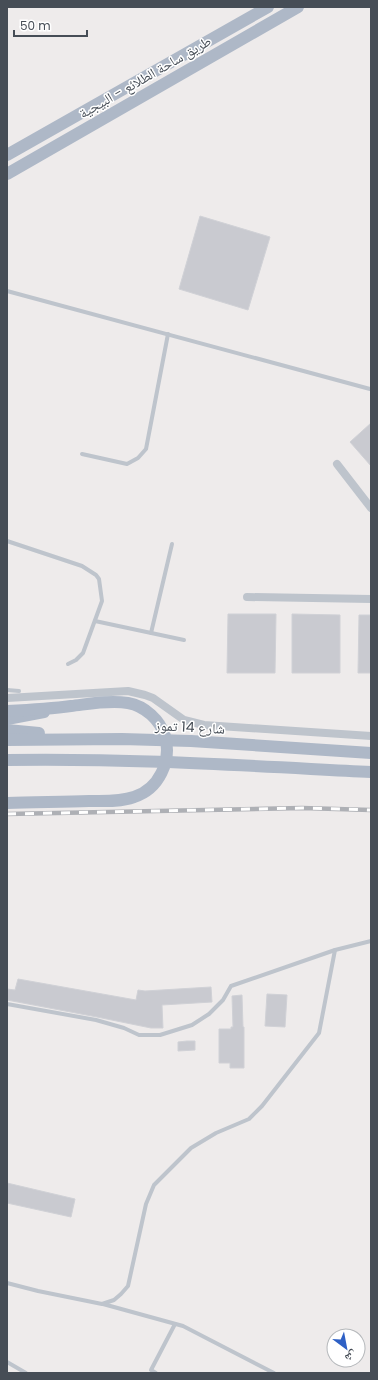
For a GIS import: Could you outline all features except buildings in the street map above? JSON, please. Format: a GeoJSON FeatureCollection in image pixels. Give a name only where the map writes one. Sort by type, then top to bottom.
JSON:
{"type":"FeatureCollection","features":[{"type":"Feature","properties":{"kind":"main road","name":"طريق ساحة الطلائع - البيجية"},"geometry":{"type":"LineString","coordinates":[[7,154],[268,7]]}},
{"type":"Feature","properties":{"kind":"main road","name":"طريق ساحة الطلائع - البيجية"},"geometry":{"type":"LineString","coordinates":[[7,174],[298,7]]}},
{"type":"Feature","properties":{"kind":"main road"},"geometry":{"type":"LineString","coordinates":[[7,730],[88,703]]}},
{"type":"Feature","properties":{"kind":"main road"},"geometry":{"type":"LineString","coordinates":[[7,711],[54,708],[88,703],[129,703],[147,711],[154,718],[164,734],[167,744],[166,763],[157,781],[143,794],[134,798],[124,800],[7,803]]}},
{"type":"Feature","properties":{"kind":"main road","name":"شارع 14 تموز"},"geometry":{"type":"LineString","coordinates":[[7,730],[96,739],[191,741],[371,753]]}},
{"type":"Feature","properties":{"kind":"main road"},"geometry":{"type":"LineString","coordinates":[[7,760],[61,759],[191,762],[371,772]]}},
{"type":"Feature","properties":{"kind":"street"},"geometry":{"type":"LineString","coordinates":[[337,464],[371,508]]}},
{"type":"Feature","properties":{"kind":"street"},"geometry":{"type":"LineString","coordinates":[[247,597],[371,599]]}},
{"type":"Feature","properties":{"kind":"street"},"geometry":{"type":"LineString","coordinates":[[7,698],[128,691],[149,696],[160,702],[184,720],[204,725],[371,736]]}},
{"type":"Feature","properties":{"kind":"lane"},"geometry":{"type":"LineString","coordinates":[[7,291],[370,389]]}},
{"type":"Feature","properties":{"kind":"lane"},"geometry":{"type":"LineString","coordinates":[[82,454],[127,464],[138,458],[146,449],[168,334]]}},
{"type":"Feature","properties":{"kind":"lane"},"geometry":{"type":"LineString","coordinates":[[7,541],[82,566],[96,575],[99,579],[102,601],[95,621],[83,653],[76,660],[68,664]]}},
{"type":"Feature","properties":{"kind":"lane"},"geometry":{"type":"LineString","coordinates":[[151,633],[172,544]]}},
{"type":"Feature","properties":{"kind":"lane"},"geometry":{"type":"LineString","coordinates":[[95,621],[184,640]]}},
{"type":"Feature","properties":{"kind":"lane"},"geometry":{"type":"LineString","coordinates":[[7,690],[19,691]]}},
{"type":"Feature","properties":{"kind":"lane"},"geometry":{"type":"LineString","coordinates":[[7,1004],[96,1020],[124,1028],[139,1035],[160,1035],[198,1022],[209,1014],[223,1000],[231,986],[335,950],[371,941]]}},
{"type":"Feature","properties":{"kind":"lane"},"geometry":{"type":"LineString","coordinates":[[102,1304],[114,1300],[128,1286],[146,1204],[154,1185],[192,1148],[216,1133],[249,1119],[262,1106],[319,1033],[335,950]]}},
{"type":"Feature","properties":{"kind":"lane"},"geometry":{"type":"LineString","coordinates":[[7,1283],[102,1304],[183,1326],[274,1373]]}},
{"type":"Feature","properties":{"kind":"lane"},"geometry":{"type":"LineString","coordinates":[[156,1373],[151,1370],[175,1324]]}},
{"type":"Feature","properties":{"kind":"lane"},"geometry":{"type":"LineString","coordinates":[[7,1362],[26,1373]]}},
{"type":"Feature","properties":{"kind":"railway"},"geometry":{"type":"LineString","coordinates":[[7,814],[302,808],[371,810]]}}]}
